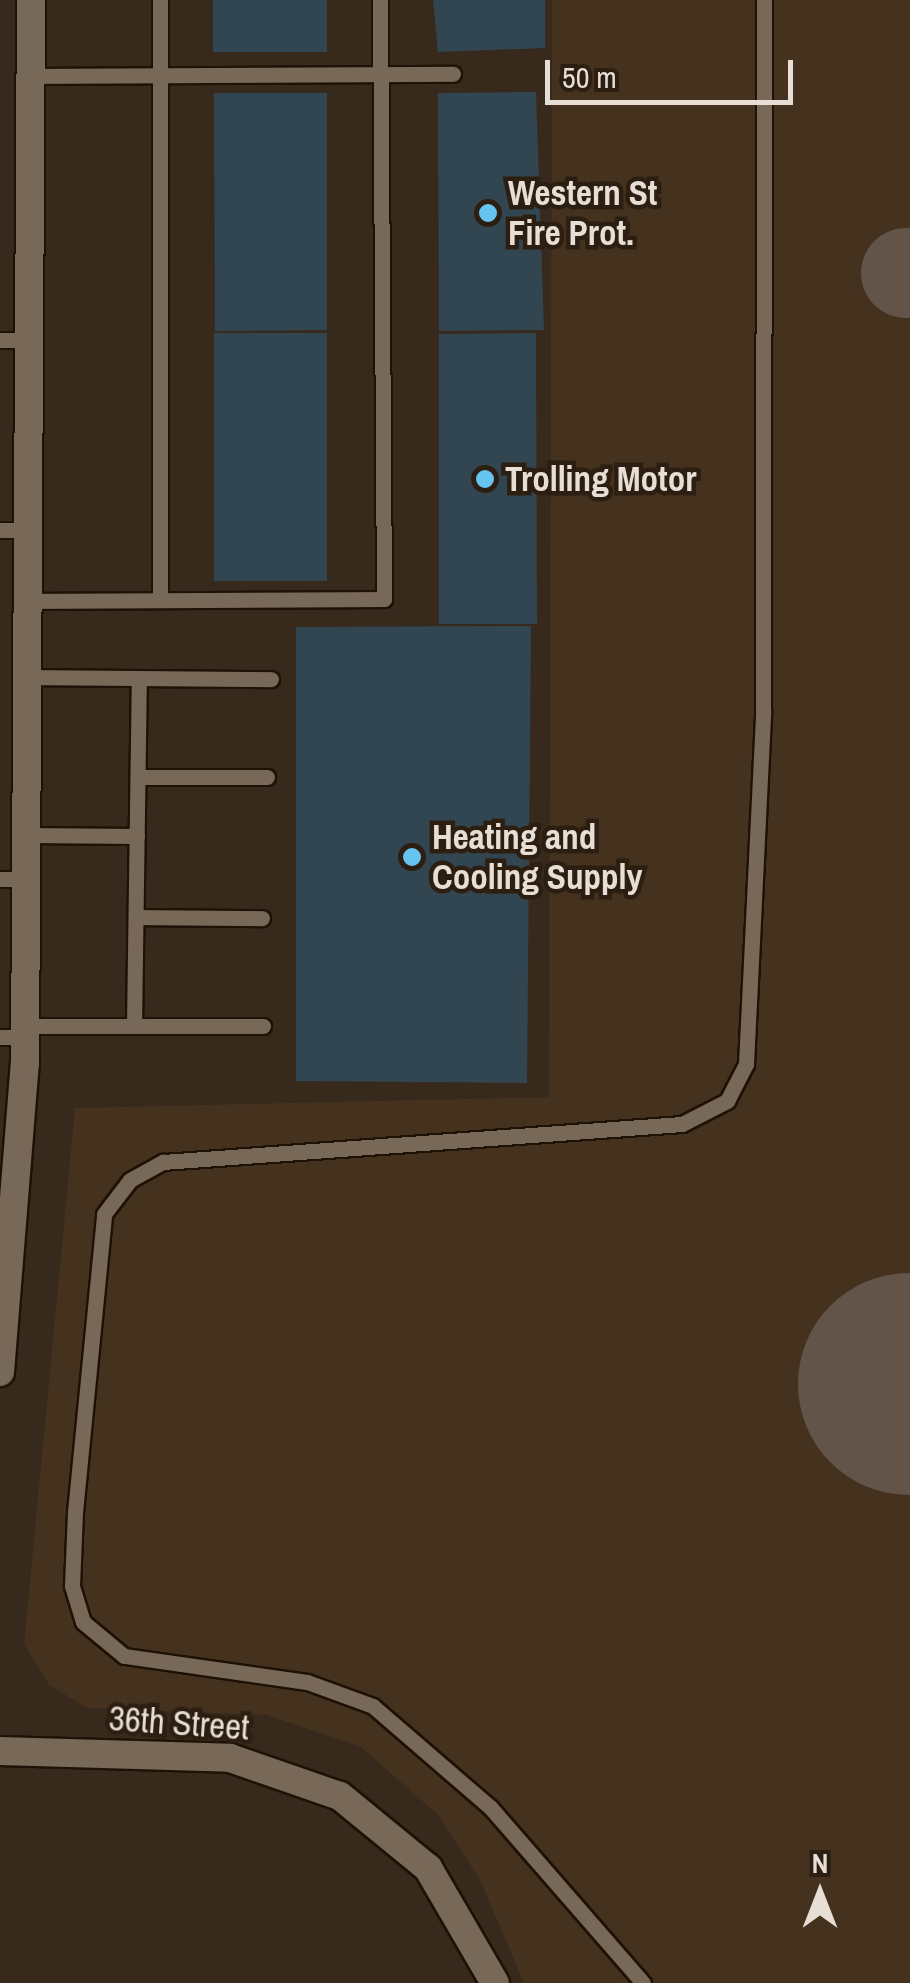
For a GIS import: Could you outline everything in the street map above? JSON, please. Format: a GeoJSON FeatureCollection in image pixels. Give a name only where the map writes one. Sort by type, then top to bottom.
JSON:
{"type":"FeatureCollection","features":[{"type":"Feature","properties":{"kind":"street"},"geometry":{"type":"LineString","coordinates":[[0,1372],[17,1034],[13,879],[26,835],[27,601],[14,530],[29,340],[30,0]]}},
{"type":"Feature","properties":{"kind":"street","name":"36th Street"},"geometry":{"type":"LineString","coordinates":[[0,1751],[230,1758],[340,1796],[428,1868],[494,1983]]}},
{"type":"Feature","properties":{"kind":"lane"},"geometry":{"type":"LineString","coordinates":[[160,0],[160,600]]}},
{"type":"Feature","properties":{"kind":"lane"},"geometry":{"type":"LineString","coordinates":[[27,601],[384,599],[380,0]]}},
{"type":"Feature","properties":{"kind":"lane"},"geometry":{"type":"LineString","coordinates":[[643,1983],[491,1808],[373,1706],[307,1682],[124,1656],[96,1634],[72,1586],[75,1512],[104,1214],[130,1180],[163,1162],[682,1124],[726,1100],[746,1064],[763,711],[764,0]]}},
{"type":"Feature","properties":{"kind":"lane"},"geometry":{"type":"LineString","coordinates":[[30,76],[452,74]]}},
{"type":"Feature","properties":{"kind":"lane"},"geometry":{"type":"LineString","coordinates":[[0,340],[29,340]]}},
{"type":"Feature","properties":{"kind":"lane"},"geometry":{"type":"LineString","coordinates":[[27,677],[271,680]]}},
{"type":"Feature","properties":{"kind":"lane"},"geometry":{"type":"LineString","coordinates":[[134,1026],[139,678]]}},
{"type":"Feature","properties":{"kind":"lane"},"geometry":{"type":"LineString","coordinates":[[138,777],[267,777]]}},
{"type":"Feature","properties":{"kind":"lane"},"geometry":{"type":"LineString","coordinates":[[26,835],[137,836]]}},
{"type":"Feature","properties":{"kind":"lane"},"geometry":{"type":"LineString","coordinates":[[136,917],[262,918]]}},
{"type":"Feature","properties":{"kind":"lane"},"geometry":{"type":"LineString","coordinates":[[17,1034],[134,1026],[263,1026]]}},
{"type":"Feature","properties":{"kind":"shaded area"},"geometry":{"type":"Polygon","coordinates":[[[552,0],[910,0],[910,1983],[524,1983],[480,1880],[438,1815],[361,1747],[267,1715],[87,1708],[49,1685],[24,1644],[75,1108],[549,1097],[552,0]]]}},
{"type":"Feature","properties":{"kind":"building"},"geometry":{"type":"Polygon","coordinates":[[[213,0],[327,0],[327,52],[213,52],[213,0]]]}},
{"type":"Feature","properties":{"kind":"building"},"geometry":{"type":"Polygon","coordinates":[[[433,0],[545,0],[545,48],[438,52],[433,0]]]}},
{"type":"Feature","properties":{"kind":"building","name":"Western St Fire Prot."},"geometry":{"type":"Polygon","coordinates":[[[536,92],[544,330],[439,331],[438,93],[536,92]]]}},
{"type":"Feature","properties":{"kind":"building"},"geometry":{"type":"Polygon","coordinates":[[[214,93],[327,93],[327,330],[215,331],[214,93]]]}},
{"type":"Feature","properties":{"kind":"building"},"geometry":{"type":"Polygon","coordinates":[[[214,333],[327,333],[327,581],[214,581],[214,333]]]}},
{"type":"Feature","properties":{"kind":"building","name":"Trolling Motor"},"geometry":{"type":"Polygon","coordinates":[[[536,333],[537,624],[439,624],[439,334],[536,333]]]}},
{"type":"Feature","properties":{"kind":"building","name":"Heating and Cooling Supply"},"geometry":{"type":"Polygon","coordinates":[[[531,626],[527,1083],[296,1081],[296,627],[531,626]]]}},
{"type":"Feature","properties":{"kind":"place","name":"Western St Fire Prot."},"geometry":{"type":"Point","coordinates":[488,213]}},
{"type":"Feature","properties":{"kind":"place","name":"Trolling Motor"},"geometry":{"type":"Point","coordinates":[485,479]}},
{"type":"Feature","properties":{"kind":"place","name":"Heating and Cooling Supply"},"geometry":{"type":"Point","coordinates":[412,857]}}]}
